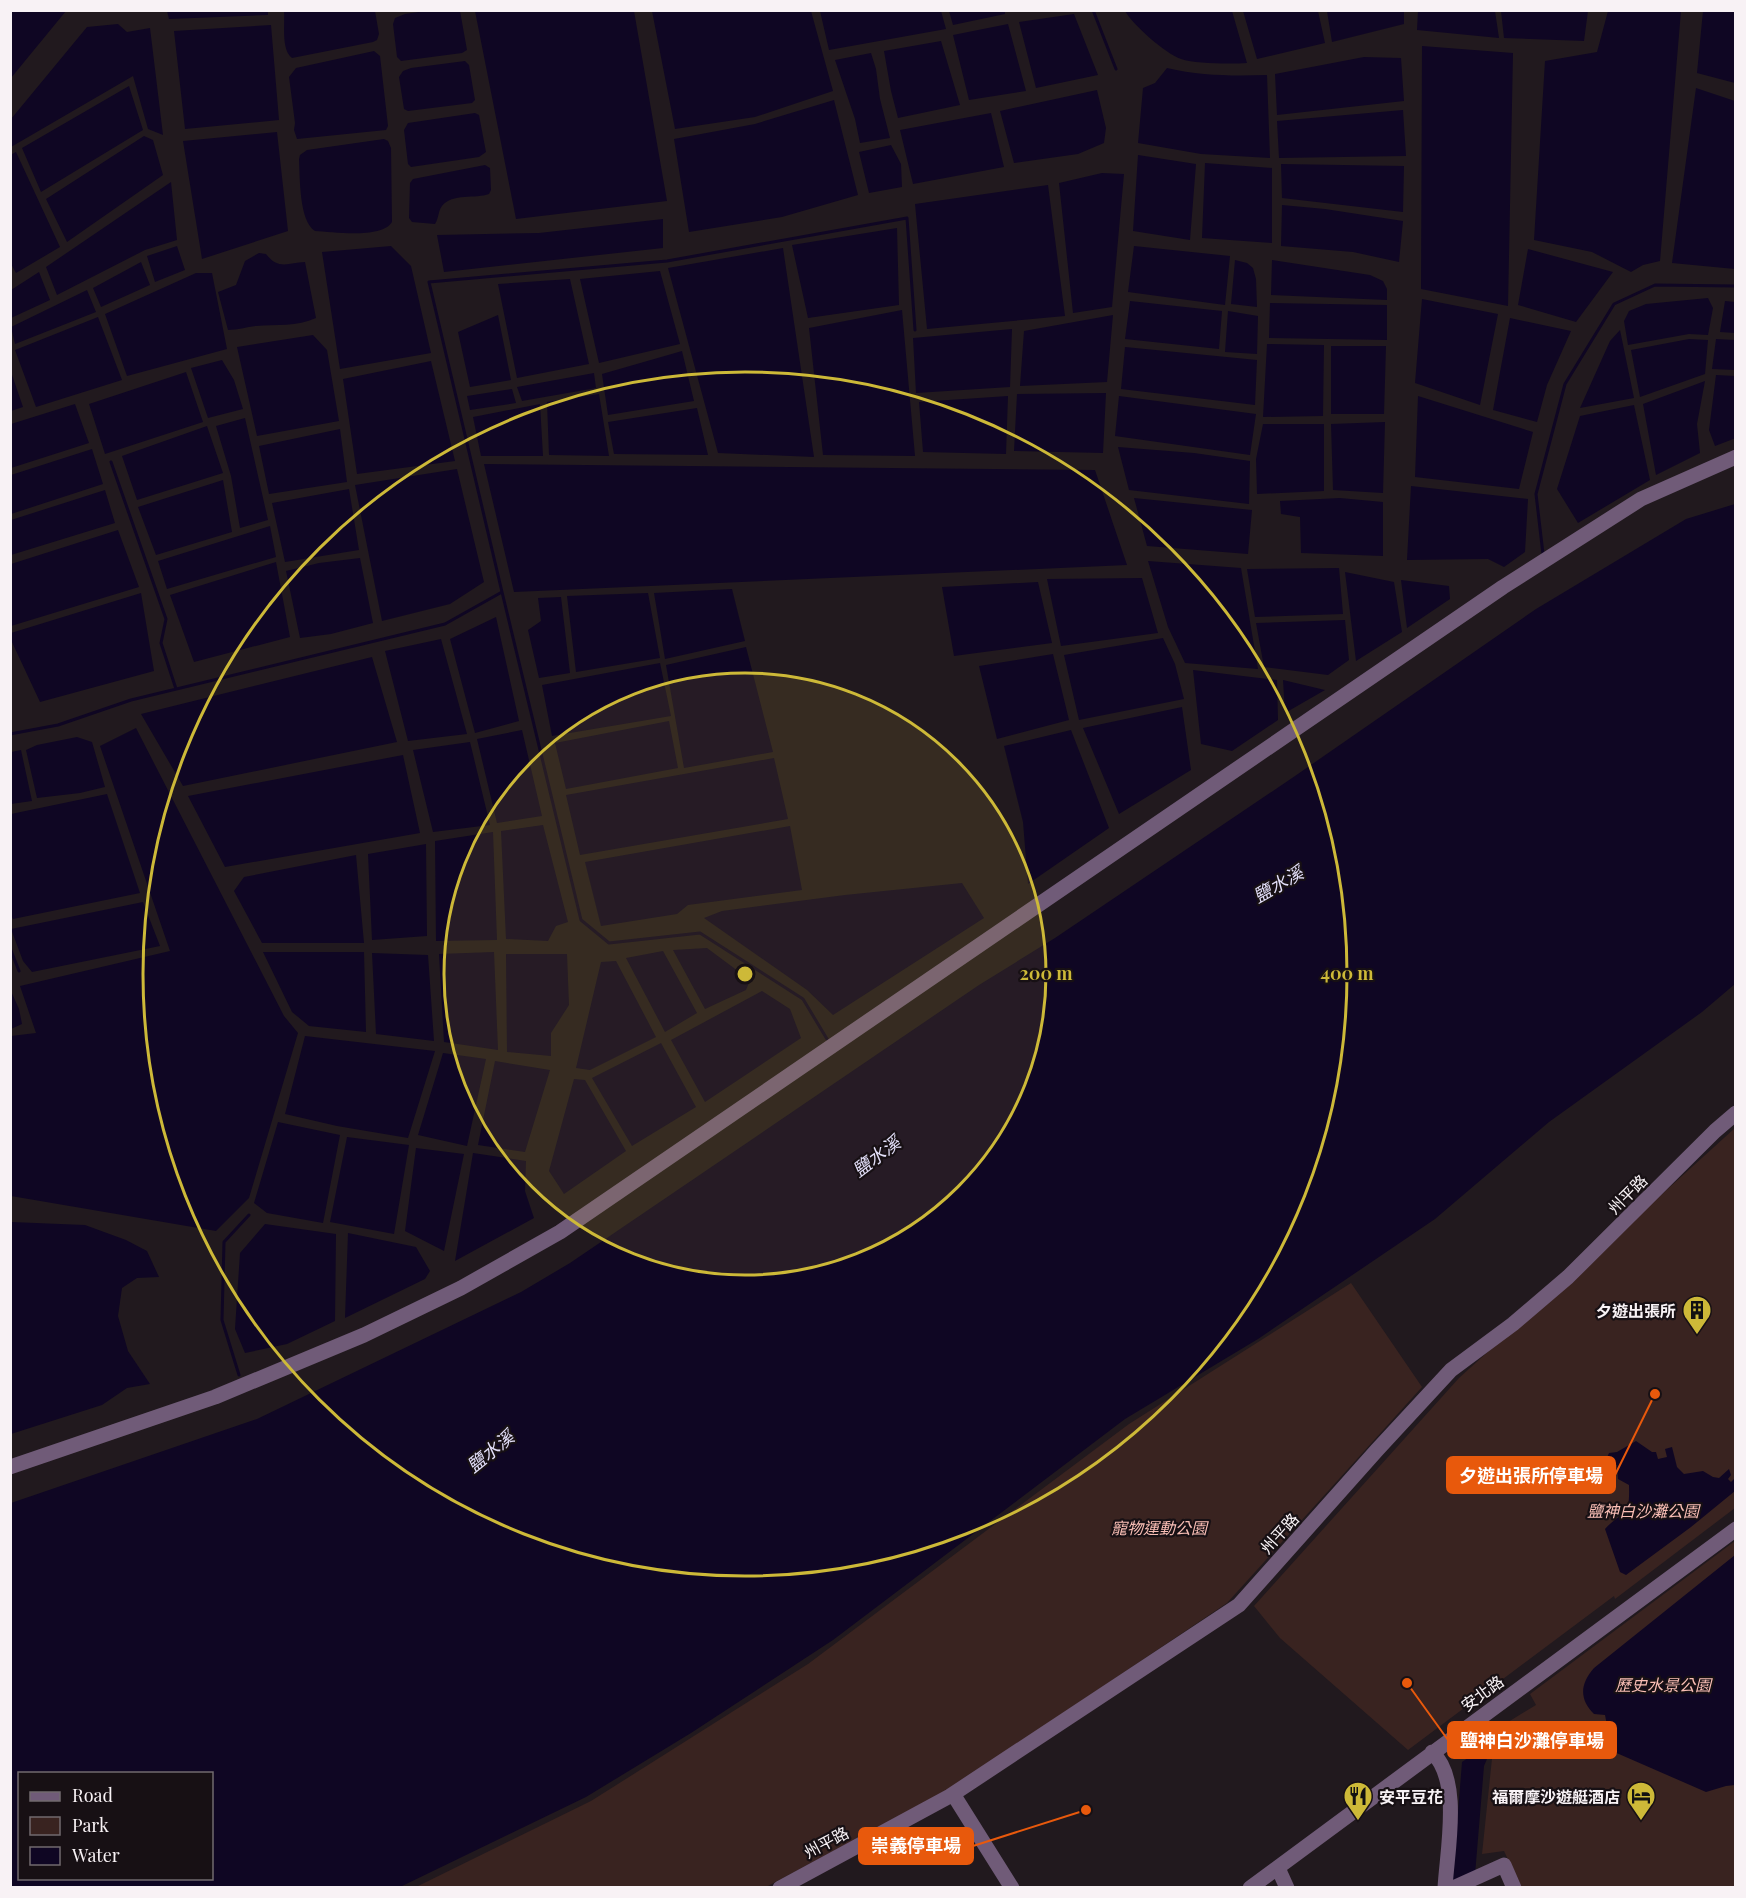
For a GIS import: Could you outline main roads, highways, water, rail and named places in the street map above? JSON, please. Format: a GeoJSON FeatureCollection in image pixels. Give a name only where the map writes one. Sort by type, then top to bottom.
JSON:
{"type":"FeatureCollection","features":[{"type":"Feature","properties":{"kind":"water"},"geometry":{"type":"Polygon","coordinates":[[[432,10],[460,11],[467,50],[462,53],[401,61],[397,57],[393,24],[395,18],[432,10]]]}},
{"type":"Feature","properties":{"kind":"water"},"geometry":{"type":"Polygon","coordinates":[[[10,11],[66,11],[11,78],[10,11]]]}},
{"type":"Feature","properties":{"kind":"water"},"geometry":{"type":"Polygon","coordinates":[[[167,11],[268,11],[268,15],[169,19],[167,11]]]}},
{"type":"Feature","properties":{"kind":"water"},"geometry":{"type":"Polygon","coordinates":[[[284,11],[375,11],[379,34],[377,40],[373,42],[292,58],[286,49],[284,11]]]}},
{"type":"Feature","properties":{"kind":"water"},"geometry":{"type":"Polygon","coordinates":[[[475,11],[634,11],[667,201],[516,219],[475,11]]]}},
{"type":"Feature","properties":{"kind":"water"},"geometry":{"type":"Polygon","coordinates":[[[652,11],[811,11],[833,91],[755,117],[675,129],[652,11]]]}},
{"type":"Feature","properties":{"kind":"water"},"geometry":{"type":"Polygon","coordinates":[[[820,11],[941,11],[946,29],[829,50],[820,11]]]}},
{"type":"Feature","properties":{"kind":"water"},"geometry":{"type":"Polygon","coordinates":[[[949,11],[1005,11],[1005,14],[953,25],[949,11]]]}},
{"type":"Feature","properties":{"kind":"water"},"geometry":{"type":"Polygon","coordinates":[[[1125,11],[1232,11],[1247,63],[1204,63],[1181,59],[1150,38],[1125,11]]]}},
{"type":"Feature","properties":{"kind":"water"},"geometry":{"type":"Polygon","coordinates":[[[1243,11],[1318,11],[1325,43],[1257,59],[1243,11]]]}},
{"type":"Feature","properties":{"kind":"water"},"geometry":{"type":"Polygon","coordinates":[[[1327,11],[1404,11],[1404,24],[1332,42],[1327,11]]]}},
{"type":"Feature","properties":{"kind":"water"},"geometry":{"type":"Polygon","coordinates":[[[1418,11],[1495,11],[1499,38],[1417,30],[1418,11]]]}},
{"type":"Feature","properties":{"kind":"water"},"geometry":{"type":"Polygon","coordinates":[[[1501,11],[1588,11],[1584,41],[1504,38],[1501,11]]]}},
{"type":"Feature","properties":{"kind":"water"},"geometry":{"type":"Polygon","coordinates":[[[1608,11],[1681,11],[1660,261],[1643,265],[1631,272],[1592,252],[1534,240],[1545,61],[1597,52],[1608,11]]]}},
{"type":"Feature","properties":{"kind":"water"},"geometry":{"type":"Polygon","coordinates":[[[1703,11],[1735,11],[1735,83],[1697,73],[1703,11]]]}},
{"type":"Feature","properties":{"kind":"water"},"geometry":{"type":"Polygon","coordinates":[[[1074,14],[1098,75],[1036,88],[1019,22],[1074,14]]]}},
{"type":"Feature","properties":{"kind":"water"},"geometry":{"type":"Polygon","coordinates":[[[118,24],[127,32],[150,28],[163,135],[148,129],[133,76],[11,147],[11,119],[87,27],[118,24]]]}},
{"type":"Feature","properties":{"kind":"water"},"geometry":{"type":"Polygon","coordinates":[[[1008,24],[1026,91],[969,100],[953,35],[1008,24]]]}},
{"type":"Feature","properties":{"kind":"water"},"geometry":{"type":"Polygon","coordinates":[[[271,25],[279,120],[185,129],[174,31],[271,25]]]}},
{"type":"Feature","properties":{"kind":"water"},"geometry":{"type":"Polygon","coordinates":[[[941,41],[960,105],[898,118],[884,51],[941,41]]]}},
{"type":"Feature","properties":{"kind":"water"},"geometry":{"type":"Polygon","coordinates":[[[1422,46],[1513,53],[1508,306],[1421,289],[1422,46]]]}},
{"type":"Feature","properties":{"kind":"water"},"geometry":{"type":"Polygon","coordinates":[[[374,51],[380,56],[388,126],[386,130],[297,139],[294,130],[289,77],[296,68],[374,51]]]}},
{"type":"Feature","properties":{"kind":"water"},"geometry":{"type":"Polygon","coordinates":[[[871,53],[890,138],[860,143],[855,119],[835,60],[871,53]]]}},
{"type":"Feature","properties":{"kind":"water"},"geometry":{"type":"Polygon","coordinates":[[[1364,57],[1401,58],[1404,101],[1277,115],[1275,74],[1364,57]]]}},
{"type":"Feature","properties":{"kind":"water"},"geometry":{"type":"Polygon","coordinates":[[[465,61],[469,65],[475,100],[472,103],[408,111],[404,109],[399,77],[403,71],[465,61]]]}},
{"type":"Feature","properties":{"kind":"water"},"geometry":{"type":"Polygon","coordinates":[[[1167,68],[1217,75],[1267,75],[1270,158],[1201,154],[1138,143],[1143,88],[1155,83],[1167,68]]]}},
{"type":"Feature","properties":{"kind":"water"},"geometry":{"type":"Polygon","coordinates":[[[129,86],[143,130],[41,192],[22,148],[129,86]]]}},
{"type":"Feature","properties":{"kind":"water"},"geometry":{"type":"Polygon","coordinates":[[[1696,88],[1735,101],[1735,269],[1672,263],[1696,88]]]}},
{"type":"Feature","properties":{"kind":"water"},"geometry":{"type":"Polygon","coordinates":[[[1097,90],[1106,128],[1104,143],[1078,154],[1014,163],[1000,111],[1097,90]]]}},
{"type":"Feature","properties":{"kind":"water"},"geometry":{"type":"Polygon","coordinates":[[[834,100],[858,195],[782,217],[689,232],[674,139],[755,124],[834,100]]]}},
{"type":"Feature","properties":{"kind":"water"},"geometry":{"type":"Polygon","coordinates":[[[1403,110],[1406,156],[1279,158],[1277,121],[1403,110]]]}},
{"type":"Feature","properties":{"kind":"water"},"geometry":{"type":"Polygon","coordinates":[[[475,113],[479,115],[486,152],[479,157],[411,167],[408,164],[404,130],[408,123],[475,113]]]}},
{"type":"Feature","properties":{"kind":"water"},"geometry":{"type":"Polygon","coordinates":[[[991,113],[1004,167],[913,184],[900,130],[991,113]]]}},
{"type":"Feature","properties":{"kind":"water"},"geometry":{"type":"Polygon","coordinates":[[[277,132],[288,231],[202,259],[183,141],[277,132]]]}},
{"type":"Feature","properties":{"kind":"water"},"geometry":{"type":"Polygon","coordinates":[[[144,136],[153,140],[163,175],[67,242],[46,199],[144,136]]]}},
{"type":"Feature","properties":{"kind":"water"},"geometry":{"type":"Polygon","coordinates":[[[384,139],[388,141],[391,148],[392,222],[387,227],[368,233],[315,231],[310,226],[303,209],[300,155],[307,150],[384,139]]]}},
{"type":"Feature","properties":{"kind":"water"},"geometry":{"type":"Polygon","coordinates":[[[891,145],[901,164],[902,187],[869,193],[859,152],[891,145]]]}},
{"type":"Feature","properties":{"kind":"water"},"geometry":{"type":"Polygon","coordinates":[[[16,152],[60,247],[16,273],[10,262],[10,155],[16,152]]]}},
{"type":"Feature","properties":{"kind":"water"},"geometry":{"type":"Polygon","coordinates":[[[1138,155],[1196,164],[1190,240],[1133,231],[1138,155]]]}},
{"type":"Feature","properties":{"kind":"water"},"geometry":{"type":"Polygon","coordinates":[[[1205,163],[1272,168],[1272,243],[1202,238],[1205,163]]]}},
{"type":"Feature","properties":{"kind":"water"},"geometry":{"type":"Polygon","coordinates":[[[1281,164],[1404,166],[1403,212],[1282,198],[1281,164]]]}},
{"type":"Feature","properties":{"kind":"water"},"geometry":{"type":"Polygon","coordinates":[[[485,165],[490,168],[491,190],[489,194],[452,199],[446,202],[435,224],[412,222],[409,218],[410,183],[413,179],[485,165]]]}},
{"type":"Feature","properties":{"kind":"water"},"geometry":{"type":"Polygon","coordinates":[[[1102,173],[1124,174],[1112,307],[1073,313],[1059,183],[1102,173]]]}},
{"type":"Feature","properties":{"kind":"water"},"geometry":{"type":"Polygon","coordinates":[[[171,182],[177,240],[145,250],[57,295],[46,267],[171,182]]]}},
{"type":"Feature","properties":{"kind":"water"},"geometry":{"type":"Polygon","coordinates":[[[1048,185],[1065,316],[927,329],[915,204],[1048,185]]]}},
{"type":"Feature","properties":{"kind":"water"},"geometry":{"type":"Polygon","coordinates":[[[1282,205],[1403,221],[1399,262],[1353,252],[1281,246],[1282,205]]]}},
{"type":"Feature","properties":{"kind":"water"},"geometry":{"type":"Polygon","coordinates":[[[663,219],[663,248],[444,272],[437,235],[539,233],[663,219]]]}},
{"type":"Feature","properties":{"kind":"water"},"geometry":{"type":"Polygon","coordinates":[[[897,228],[899,305],[808,318],[792,245],[897,228]]]}},
{"type":"Feature","properties":{"kind":"water"},"geometry":{"type":"Polygon","coordinates":[[[177,246],[185,270],[155,282],[147,256],[177,246]]]}},
{"type":"Feature","properties":{"kind":"water"},"geometry":{"type":"Polygon","coordinates":[[[391,246],[411,266],[431,353],[340,369],[322,252],[391,246]]]}},
{"type":"Feature","properties":{"kind":"water"},"geometry":{"type":"Polygon","coordinates":[[[1134,246],[1230,256],[1225,305],[1128,292],[1134,246]]]}},
{"type":"Feature","properties":{"kind":"water"},"geometry":{"type":"Polygon","coordinates":[[[783,248],[814,457],[718,453],[668,268],[783,248]]]}},
{"type":"Feature","properties":{"kind":"water"},"geometry":{"type":"Polygon","coordinates":[[[1528,249],[1613,272],[1576,322],[1518,305],[1528,249]]]}},
{"type":"Feature","properties":{"kind":"water"},"geometry":{"type":"Polygon","coordinates":[[[259,253],[266,254],[279,264],[305,262],[316,318],[294,324],[228,330],[218,292],[236,285],[245,261],[259,253]]]}},
{"type":"Feature","properties":{"kind":"water"},"geometry":{"type":"Polygon","coordinates":[[[1235,260],[1247,263],[1253,268],[1256,279],[1257,307],[1231,304],[1235,260]]]}},
{"type":"Feature","properties":{"kind":"water"},"geometry":{"type":"Polygon","coordinates":[[[1272,260],[1370,275],[1383,281],[1387,289],[1387,300],[1271,295],[1272,260]]]}},
{"type":"Feature","properties":{"kind":"water"},"geometry":{"type":"Polygon","coordinates":[[[141,262],[150,285],[101,307],[93,288],[141,262]]]}},
{"type":"Feature","properties":{"kind":"water"},"geometry":{"type":"Polygon","coordinates":[[[660,271],[680,344],[599,363],[580,279],[660,271]]]}},
{"type":"Feature","properties":{"kind":"water"},"geometry":{"type":"Polygon","coordinates":[[[39,272],[50,300],[11,318],[11,290],[39,272]]]}},
{"type":"Feature","properties":{"kind":"water"},"geometry":{"type":"Polygon","coordinates":[[[196,273],[212,273],[227,349],[127,376],[105,314],[196,273]]]}},
{"type":"Feature","properties":{"kind":"water"},"geometry":{"type":"Polygon","coordinates":[[[570,279],[589,364],[517,378],[498,284],[570,279]]]}},
{"type":"Feature","properties":{"kind":"water"},"geometry":{"type":"Polygon","coordinates":[[[87,290],[96,312],[15,344],[11,327],[87,290]]]}},
{"type":"Feature","properties":{"kind":"water"},"geometry":{"type":"Polygon","coordinates":[[[1708,298],[1713,308],[1708,335],[1689,334],[1628,345],[1624,321],[1629,311],[1646,304],[1708,298]]]}},
{"type":"Feature","properties":{"kind":"water"},"geometry":{"type":"Polygon","coordinates":[[[1422,299],[1498,314],[1480,405],[1415,383],[1422,299]]]}},
{"type":"Feature","properties":{"kind":"water"},"geometry":{"type":"Polygon","coordinates":[[[1130,301],[1222,311],[1219,349],[1125,339],[1130,301]]]}},
{"type":"Feature","properties":{"kind":"water"},"geometry":{"type":"Polygon","coordinates":[[[1725,301],[1735,302],[1735,333],[1720,332],[1725,301]]]}},
{"type":"Feature","properties":{"kind":"water"},"geometry":{"type":"Polygon","coordinates":[[[1270,303],[1387,305],[1387,340],[1269,338],[1270,303]]]}},
{"type":"Feature","properties":{"kind":"water"},"geometry":{"type":"Polygon","coordinates":[[[902,310],[915,456],[823,455],[809,328],[902,310]]]}},
{"type":"Feature","properties":{"kind":"water"},"geometry":{"type":"Polygon","coordinates":[[[1228,311],[1258,316],[1257,354],[1225,352],[1228,311]]]}},
{"type":"Feature","properties":{"kind":"water"},"geometry":{"type":"Polygon","coordinates":[[[498,315],[511,380],[470,387],[458,332],[498,315]]]}},
{"type":"Feature","properties":{"kind":"water"},"geometry":{"type":"Polygon","coordinates":[[[1113,315],[1107,382],[1020,386],[1024,331],[1113,315]]]}},
{"type":"Feature","properties":{"kind":"water"},"geometry":{"type":"Polygon","coordinates":[[[98,317],[122,380],[36,407],[15,350],[98,317]]]}},
{"type":"Feature","properties":{"kind":"water"},"geometry":{"type":"Polygon","coordinates":[[[1510,318],[1571,331],[1547,385],[1537,422],[1493,410],[1510,318]]]}},
{"type":"Feature","properties":{"kind":"water"},"geometry":{"type":"Polygon","coordinates":[[[1012,329],[1010,387],[916,393],[913,338],[1012,329]]]}},
{"type":"Feature","properties":{"kind":"water"},"geometry":{"type":"Polygon","coordinates":[[[1620,330],[1634,398],[1580,408],[1610,341],[1620,330]]]}},
{"type":"Feature","properties":{"kind":"water"},"geometry":{"type":"Polygon","coordinates":[[[313,335],[327,350],[339,421],[257,436],[237,347],[313,335]]]}},
{"type":"Feature","properties":{"kind":"water"},"geometry":{"type":"Polygon","coordinates":[[[1689,339],[1708,340],[1705,374],[1640,397],[1631,350],[1689,339]]]}},
{"type":"Feature","properties":{"kind":"water"},"geometry":{"type":"Polygon","coordinates":[[[1716,339],[1735,340],[1735,370],[1712,369],[1716,339]]]}},
{"type":"Feature","properties":{"kind":"water"},"geometry":{"type":"Polygon","coordinates":[[[1267,344],[1324,345],[1323,416],[1263,417],[1267,344]]]}},
{"type":"Feature","properties":{"kind":"water"},"geometry":{"type":"Polygon","coordinates":[[[1331,346],[1386,346],[1384,414],[1331,414],[1331,346]]]}},
{"type":"Feature","properties":{"kind":"water"},"geometry":{"type":"Polygon","coordinates":[[[1125,347],[1257,360],[1255,405],[1121,389],[1125,347]]]}},
{"type":"Feature","properties":{"kind":"water"},"geometry":{"type":"Polygon","coordinates":[[[682,351],[694,401],[608,415],[602,374],[682,351]]]}},
{"type":"Feature","properties":{"kind":"water"},"geometry":{"type":"Polygon","coordinates":[[[222,360],[234,380],[243,409],[208,418],[191,368],[222,360]]]}},
{"type":"Feature","properties":{"kind":"water"},"geometry":{"type":"Polygon","coordinates":[[[431,361],[455,461],[357,474],[343,379],[431,361]]]}},
{"type":"Feature","properties":{"kind":"water"},"geometry":{"type":"Polygon","coordinates":[[[10,369],[23,407],[11,411],[10,411],[10,369]]]}},
{"type":"Feature","properties":{"kind":"water"},"geometry":{"type":"Polygon","coordinates":[[[186,372],[203,422],[105,454],[89,404],[186,372]]]}},
{"type":"Feature","properties":{"kind":"water"},"geometry":{"type":"Polygon","coordinates":[[[594,373],[596,388],[522,401],[517,387],[594,373]]]}},
{"type":"Feature","properties":{"kind":"water"},"geometry":{"type":"Polygon","coordinates":[[[1716,375],[1735,376],[1736,438],[1715,446],[1709,430],[1716,375]]]}},
{"type":"Feature","properties":{"kind":"water"},"geometry":{"type":"Polygon","coordinates":[[[1705,381],[1697,424],[1700,453],[1656,475],[1643,404],[1705,381]]]}},
{"type":"Feature","properties":{"kind":"water"},"geometry":{"type":"Polygon","coordinates":[[[512,389],[516,403],[470,410],[467,396],[512,389]]]}},
{"type":"Feature","properties":{"kind":"water"},"geometry":{"type":"Polygon","coordinates":[[[1106,393],[1103,453],[1014,451],[1017,394],[1106,393]]]}},
{"type":"Feature","properties":{"kind":"water"},"geometry":{"type":"Polygon","coordinates":[[[599,394],[609,456],[549,455],[547,402],[599,394]]]}},
{"type":"Feature","properties":{"kind":"water"},"geometry":{"type":"Polygon","coordinates":[[[1008,396],[1006,454],[923,452],[919,402],[1008,396]]]}},
{"type":"Feature","properties":{"kind":"water"},"geometry":{"type":"Polygon","coordinates":[[[1119,396],[1256,414],[1250,455],[1115,436],[1119,396]]]}},
{"type":"Feature","properties":{"kind":"water"},"geometry":{"type":"Polygon","coordinates":[[[1418,396],[1533,432],[1519,489],[1415,477],[1418,396]]]}},
{"type":"Feature","properties":{"kind":"water"},"geometry":{"type":"Polygon","coordinates":[[[75,404],[89,443],[11,468],[11,424],[75,404]]]}},
{"type":"Feature","properties":{"kind":"water"},"geometry":{"type":"Polygon","coordinates":[[[540,404],[543,456],[481,456],[473,417],[540,404]]]}},
{"type":"Feature","properties":{"kind":"water"},"geometry":{"type":"Polygon","coordinates":[[[1634,405],[1650,480],[1578,523],[1557,489],[1580,416],[1634,405]]]}},
{"type":"Feature","properties":{"kind":"water"},"geometry":{"type":"Polygon","coordinates":[[[697,408],[708,455],[614,454],[608,422],[697,408]]]}},
{"type":"Feature","properties":{"kind":"water"},"geometry":{"type":"Polygon","coordinates":[[[245,418],[268,520],[240,528],[231,476],[216,426],[245,418]]]}},
{"type":"Feature","properties":{"kind":"water"},"geometry":{"type":"Polygon","coordinates":[[[1385,422],[1383,493],[1333,490],[1331,424],[1385,422]]]}},
{"type":"Feature","properties":{"kind":"water"},"geometry":{"type":"Polygon","coordinates":[[[1263,424],[1324,424],[1324,491],[1257,494],[1256,459],[1263,424]]]}},
{"type":"Feature","properties":{"kind":"water"},"geometry":{"type":"Polygon","coordinates":[[[207,426],[223,473],[137,500],[122,456],[207,426]]]}},
{"type":"Feature","properties":{"kind":"water"},"geometry":{"type":"Polygon","coordinates":[[[340,429],[347,482],[269,494],[259,446],[340,429]]]}},
{"type":"Feature","properties":{"kind":"water"},"geometry":{"type":"Polygon","coordinates":[[[1118,447],[1194,453],[1250,461],[1249,504],[1129,490],[1118,447]]]}},
{"type":"Feature","properties":{"kind":"water"},"geometry":{"type":"Polygon","coordinates":[[[92,449],[103,484],[11,514],[11,475],[92,449]]]}},
{"type":"Feature","properties":{"kind":"water"},"geometry":{"type":"Polygon","coordinates":[[[484,464],[1095,470],[1127,565],[514,592],[484,464]]]}},
{"type":"Feature","properties":{"kind":"water"},"geometry":{"type":"Polygon","coordinates":[[[457,469],[484,582],[450,604],[382,621],[355,485],[457,469]]]}},
{"type":"Feature","properties":{"kind":"water"},"geometry":{"type":"Polygon","coordinates":[[[223,480],[232,532],[156,555],[138,507],[223,480]]]}},
{"type":"Feature","properties":{"kind":"water"},"geometry":{"type":"Polygon","coordinates":[[[1411,486],[1528,499],[1525,552],[1504,567],[1488,559],[1407,560],[1411,486]]]}},
{"type":"Feature","properties":{"kind":"water"},"geometry":{"type":"Polygon","coordinates":[[[349,489],[359,550],[285,562],[272,503],[349,489]]]}},
{"type":"Feature","properties":{"kind":"water"},"geometry":{"type":"Polygon","coordinates":[[[105,490],[115,523],[11,555],[11,520],[105,490]]]}},
{"type":"Feature","properties":{"kind":"water"},"geometry":{"type":"Polygon","coordinates":[[[1134,498],[1252,510],[1248,554],[1147,546],[1134,498]]]}},
{"type":"Feature","properties":{"kind":"water"},"geometry":{"type":"Polygon","coordinates":[[[1340,498],[1383,502],[1383,556],[1301,553],[1300,517],[1281,514],[1280,501],[1340,498]]]}},
{"type":"Feature","properties":{"kind":"water","name":"鹽水溪"},"geometry":{"type":"Polygon","coordinates":[[[1735,504],[1735,984],[1702,1012],[1549,1122],[1435,1219],[1258,1339],[1125,1419],[833,1640],[691,1733],[586,1797],[400,1887],[11,1887],[11,1503],[257,1419],[521,1292],[570,1263],[979,985],[1055,938],[1536,609],[1686,519],[1735,504]]]}},
{"type":"Feature","properties":{"kind":"water"},"geometry":{"type":"Polygon","coordinates":[[[270,526],[276,557],[167,589],[158,561],[270,526]]]}},
{"type":"Feature","properties":{"kind":"water"},"geometry":{"type":"Polygon","coordinates":[[[118,530],[139,587],[11,626],[11,564],[118,530]]]}},
{"type":"Feature","properties":{"kind":"water"},"geometry":{"type":"Polygon","coordinates":[[[360,558],[373,623],[331,634],[300,638],[286,571],[319,563],[360,558]]]}},
{"type":"Feature","properties":{"kind":"water"},"geometry":{"type":"Polygon","coordinates":[[[1148,561],[1241,568],[1258,669],[1185,663],[1168,627],[1148,561]]]}},
{"type":"Feature","properties":{"kind":"water"},"geometry":{"type":"Polygon","coordinates":[[[276,562],[290,637],[194,662],[170,595],[276,562]]]}},
{"type":"Feature","properties":{"kind":"water"},"geometry":{"type":"Polygon","coordinates":[[[1339,568],[1343,614],[1255,617],[1247,569],[1339,568]]]}},
{"type":"Feature","properties":{"kind":"water"},"geometry":{"type":"Polygon","coordinates":[[[1345,572],[1394,582],[1402,632],[1356,661],[1345,572]]]}},
{"type":"Feature","properties":{"kind":"water"},"geometry":{"type":"Polygon","coordinates":[[[1142,578],[1158,633],[1061,646],[1047,579],[1142,578]]]}},
{"type":"Feature","properties":{"kind":"water"},"geometry":{"type":"Polygon","coordinates":[[[1401,580],[1449,586],[1450,599],[1407,628],[1401,580]]]}},
{"type":"Feature","properties":{"kind":"water"},"geometry":{"type":"Polygon","coordinates":[[[1038,582],[1052,643],[954,656],[942,587],[1038,582]]]}},
{"type":"Feature","properties":{"kind":"water"},"geometry":{"type":"Polygon","coordinates":[[[732,589],[745,641],[665,659],[654,593],[732,589]]]}},
{"type":"Feature","properties":{"kind":"water"},"geometry":{"type":"Polygon","coordinates":[[[141,593],[154,671],[40,702],[11,640],[11,633],[141,593]]]}},
{"type":"Feature","properties":{"kind":"water"},"geometry":{"type":"Polygon","coordinates":[[[648,593],[660,658],[576,672],[567,596],[648,593]]]}},
{"type":"Feature","properties":{"kind":"water"},"geometry":{"type":"Polygon","coordinates":[[[561,597],[570,673],[539,678],[528,630],[541,621],[538,598],[561,597]]]}},
{"type":"Feature","properties":{"kind":"water"},"geometry":{"type":"Polygon","coordinates":[[[496,617],[519,721],[475,733],[450,639],[496,617]]]}},
{"type":"Feature","properties":{"kind":"water"},"geometry":{"type":"Polygon","coordinates":[[[1345,620],[1349,660],[1328,675],[1264,667],[1256,623],[1345,620]]]}},
{"type":"Feature","properties":{"kind":"water"},"geometry":{"type":"Polygon","coordinates":[[[1163,638],[1175,664],[1184,699],[1079,720],[1064,655],[1163,638]]]}},
{"type":"Feature","properties":{"kind":"water"},"geometry":{"type":"Polygon","coordinates":[[[441,639],[467,734],[408,741],[385,651],[441,639]]]}},
{"type":"Feature","properties":{"kind":"water"},"geometry":{"type":"Polygon","coordinates":[[[746,647],[773,752],[684,768],[666,665],[746,647]]]}},
{"type":"Feature","properties":{"kind":"water"},"geometry":{"type":"Polygon","coordinates":[[[1053,654],[1069,720],[997,739],[979,666],[1053,654]]]}},
{"type":"Feature","properties":{"kind":"water"},"geometry":{"type":"Polygon","coordinates":[[[372,657],[397,742],[183,786],[141,714],[372,657]]]}},
{"type":"Feature","properties":{"kind":"water"},"geometry":{"type":"Polygon","coordinates":[[[660,663],[671,716],[552,736],[542,685],[660,663]]]}},
{"type":"Feature","properties":{"kind":"water"},"geometry":{"type":"Polygon","coordinates":[[[1193,670],[1277,680],[1278,720],[1232,751],[1201,744],[1193,670]]]}},
{"type":"Feature","properties":{"kind":"water"},"geometry":{"type":"Polygon","coordinates":[[[1283,680],[1325,690],[1285,713],[1283,680]]]}},
{"type":"Feature","properties":{"kind":"water"},"geometry":{"type":"Polygon","coordinates":[[[1182,707],[1191,770],[1119,814],[1083,728],[1182,707]]]}},
{"type":"Feature","properties":{"kind":"water"},"geometry":{"type":"Polygon","coordinates":[[[669,721],[678,768],[566,789],[555,743],[669,721]]]}},
{"type":"Feature","properties":{"kind":"water"},"geometry":{"type":"Polygon","coordinates":[[[136,728],[284,1016],[298,1033],[249,1198],[216,1231],[11,1196],[11,1036],[36,1033],[20,986],[170,951],[100,746],[136,728]]]}},
{"type":"Feature","properties":{"kind":"water"},"geometry":{"type":"Polygon","coordinates":[[[522,730],[542,816],[497,823],[477,739],[522,730]]]}},
{"type":"Feature","properties":{"kind":"water"},"geometry":{"type":"Polygon","coordinates":[[[1071,730],[1109,828],[1028,884],[1023,822],[1004,746],[1071,730]]]}},
{"type":"Feature","properties":{"kind":"water"},"geometry":{"type":"Polygon","coordinates":[[[77,737],[92,742],[105,787],[80,793],[37,798],[26,750],[37,745],[77,737]]]}},
{"type":"Feature","properties":{"kind":"water"},"geometry":{"type":"Polygon","coordinates":[[[470,742],[490,825],[433,832],[413,750],[470,742]]]}},
{"type":"Feature","properties":{"kind":"water"},"geometry":{"type":"Polygon","coordinates":[[[21,750],[32,801],[11,804],[11,752],[21,750]]]}},
{"type":"Feature","properties":{"kind":"water"},"geometry":{"type":"Polygon","coordinates":[[[403,755],[420,833],[225,867],[188,796],[403,755]]]}},
{"type":"Feature","properties":{"kind":"water"},"geometry":{"type":"Polygon","coordinates":[[[774,758],[788,819],[580,855],[566,795],[774,758]]]}},
{"type":"Feature","properties":{"kind":"water"},"geometry":{"type":"Polygon","coordinates":[[[107,794],[140,893],[13,919],[10,913],[11,814],[107,794]]]}},
{"type":"Feature","properties":{"kind":"water"},"geometry":{"type":"Polygon","coordinates":[[[543,825],[568,922],[556,926],[548,941],[506,939],[501,831],[543,825]]]}},
{"type":"Feature","properties":{"kind":"water"},"geometry":{"type":"Polygon","coordinates":[[[790,826],[802,890],[688,905],[677,914],[601,926],[585,862],[790,826]]]}},
{"type":"Feature","properties":{"kind":"water"},"geometry":{"type":"Polygon","coordinates":[[[493,832],[497,940],[436,941],[435,841],[493,832]]]}},
{"type":"Feature","properties":{"kind":"water"},"geometry":{"type":"Polygon","coordinates":[[[426,844],[427,936],[372,940],[368,854],[426,844]]]}},
{"type":"Feature","properties":{"kind":"water"},"geometry":{"type":"Polygon","coordinates":[[[356,855],[364,943],[262,943],[234,891],[244,877],[356,855]]]}},
{"type":"Feature","properties":{"kind":"water"},"geometry":{"type":"Polygon","coordinates":[[[962,883],[984,918],[833,1015],[807,990],[704,918],[722,911],[962,883]]]}},
{"type":"Feature","properties":{"kind":"water"},"geometry":{"type":"Polygon","coordinates":[[[143,902],[160,946],[32,972],[23,961],[11,929],[143,902]]]}},
{"type":"Feature","properties":{"kind":"water"},"geometry":{"type":"Polygon","coordinates":[[[707,948],[750,980],[746,990],[705,1009],[673,950],[707,948]]]}},
{"type":"Feature","properties":{"kind":"water"},"geometry":{"type":"Polygon","coordinates":[[[663,951],[697,1013],[665,1032],[626,958],[663,951]]]}},
{"type":"Feature","properties":{"kind":"water"},"geometry":{"type":"Polygon","coordinates":[[[263,952],[364,952],[366,1032],[309,1026],[292,1012],[263,952]]]}},
{"type":"Feature","properties":{"kind":"water"},"geometry":{"type":"Polygon","coordinates":[[[494,952],[498,1050],[444,1042],[439,954],[494,952]]]}},
{"type":"Feature","properties":{"kind":"water"},"geometry":{"type":"Polygon","coordinates":[[[372,953],[428,955],[434,1041],[376,1034],[372,953]]]}},
{"type":"Feature","properties":{"kind":"water"},"geometry":{"type":"Polygon","coordinates":[[[506,954],[567,954],[569,1005],[551,1033],[551,1056],[507,1052],[506,954]]]}},
{"type":"Feature","properties":{"kind":"water"},"geometry":{"type":"Polygon","coordinates":[[[616,961],[656,1037],[590,1070],[576,1068],[601,962],[616,961]]]}},
{"type":"Feature","properties":{"kind":"water"},"geometry":{"type":"Polygon","coordinates":[[[10,989],[19,1009],[22,1024],[11,1029],[10,989]]]}},
{"type":"Feature","properties":{"kind":"water"},"geometry":{"type":"Polygon","coordinates":[[[762,991],[790,1009],[801,1038],[705,1102],[671,1040],[762,991]]]}},
{"type":"Feature","properties":{"kind":"water"},"geometry":{"type":"Polygon","coordinates":[[[305,1036],[435,1051],[408,1138],[337,1126],[285,1114],[305,1036]]]}},
{"type":"Feature","properties":{"kind":"water"},"geometry":{"type":"Polygon","coordinates":[[[661,1043],[696,1107],[632,1146],[592,1078],[661,1043]]]}},
{"type":"Feature","properties":{"kind":"water"},"geometry":{"type":"Polygon","coordinates":[[[443,1053],[486,1059],[467,1146],[418,1135],[443,1053]]]}},
{"type":"Feature","properties":{"kind":"water"},"geometry":{"type":"Polygon","coordinates":[[[495,1061],[550,1070],[525,1152],[478,1145],[495,1061]]]}},
{"type":"Feature","properties":{"kind":"water"},"geometry":{"type":"Polygon","coordinates":[[[574,1079],[585,1080],[626,1151],[564,1194],[549,1171],[574,1079]]]}},
{"type":"Feature","properties":{"kind":"water"},"geometry":{"type":"Polygon","coordinates":[[[278,1122],[340,1135],[323,1223],[267,1213],[254,1203],[278,1122]]]}},
{"type":"Feature","properties":{"kind":"water"},"geometry":{"type":"Polygon","coordinates":[[[347,1137],[409,1145],[394,1234],[330,1222],[347,1137]]]}},
{"type":"Feature","properties":{"kind":"water"},"geometry":{"type":"Polygon","coordinates":[[[416,1148],[464,1154],[444,1251],[405,1231],[416,1148]]]}},
{"type":"Feature","properties":{"kind":"water"},"geometry":{"type":"Polygon","coordinates":[[[473,1153],[526,1161],[525,1191],[534,1218],[455,1261],[473,1153]]]}},
{"type":"Feature","properties":{"kind":"water"},"geometry":{"type":"Polygon","coordinates":[[[11,1222],[85,1225],[126,1240],[147,1251],[159,1277],[137,1278],[122,1288],[118,1316],[128,1351],[150,1384],[127,1388],[102,1405],[11,1434],[11,1222]]]}},
{"type":"Feature","properties":{"kind":"water"},"geometry":{"type":"Polygon","coordinates":[[[265,1224],[336,1234],[335,1321],[287,1344],[245,1353],[235,1329],[240,1253],[265,1224]]]}},
{"type":"Feature","properties":{"kind":"water"},"geometry":{"type":"Polygon","coordinates":[[[348,1233],[416,1247],[430,1271],[425,1279],[345,1318],[348,1233]]]}},
{"type":"Feature","properties":{"kind":"water"},"geometry":{"type":"Polygon","coordinates":[[[1636,1441],[1652,1452],[1656,1452],[1658,1459],[1667,1457],[1665,1449],[1672,1447],[1677,1467],[1684,1474],[1703,1471],[1719,1478],[1729,1469],[1731,1475],[1728,1479],[1731,1482],[1735,1478],[1735,1491],[1626,1575],[1620,1572],[1605,1529],[1627,1509],[1629,1485],[1618,1479],[1617,1465],[1606,1460],[1609,1453],[1617,1452],[1636,1441]]]}},
{"type":"Feature","properties":{"kind":"water","name":"歷史水景公園"},"geometry":{"type":"Polygon","coordinates":[[[1735,1555],[1735,1785],[1706,1792],[1612,1751],[1605,1715],[1594,1714],[1586,1703],[1583,1691],[1586,1680],[1594,1668],[1735,1555]]]}},
{"type":"Feature","properties":{"kind":"water"},"geometry":{"type":"Polygon","coordinates":[[[1495,1740],[1484,1766],[1474,1887],[1452,1888],[1462,1762],[1495,1740]]]}},
{"type":"Feature","properties":{"kind":"waterway"},"geometry":{"type":"LineString","coordinates":[[1093,10],[1116,69]]}},
{"type":"Feature","properties":{"kind":"waterway"},"geometry":{"type":"LineString","coordinates":[[10,734],[58,725],[131,700],[445,624],[502,592],[429,282],[667,261],[907,218],[915,330]]}},
{"type":"Feature","properties":{"kind":"waterway"},"geometry":{"type":"LineString","coordinates":[[1543,554],[1536,494],[1565,384],[1614,304],[1655,285],[1736,286]]}},
{"type":"Feature","properties":{"kind":"waterway"},"geometry":{"type":"LineString","coordinates":[[111,462],[166,619],[161,643],[176,689]]}},
{"type":"Feature","properties":{"kind":"waterway"},"geometry":{"type":"LineString","coordinates":[[502,592],[581,920],[609,943],[700,933],[803,999],[827,1039]]}},
{"type":"Feature","properties":{"kind":"waterway"},"geometry":{"type":"LineString","coordinates":[[10,948],[19,971]]}},
{"type":"Feature","properties":{"kind":"waterway"},"geometry":{"type":"LineString","coordinates":[[239,1375],[222,1320],[224,1242],[249,1215]]}},
{"type":"Feature","properties":{"kind":"place","name":"夕遊出張所"},"geometry":{"type":"Point","coordinates":[1697,1336]}},
{"type":"Feature","properties":{"kind":"place","name":"夕遊出張所停車場"},"geometry":{"type":"Point","coordinates":[1655,1394]}},
{"type":"Feature","properties":{"kind":"place","name":"鹽神白沙灘停車場"},"geometry":{"type":"Point","coordinates":[1407,1683]}},
{"type":"Feature","properties":{"kind":"place","name":"崇義停車場"},"geometry":{"type":"Point","coordinates":[1086,1810]}},
{"type":"Feature","properties":{"kind":"place","name":"安平豆花"},"geometry":{"type":"Point","coordinates":[1358,1822]}},
{"type":"Feature","properties":{"kind":"place","name":"福爾摩沙遊艇酒店"},"geometry":{"type":"Point","coordinates":[1641,1822]}},
{"type":"Feature","properties":{"kind":"park label","name":"鹽神白沙灘公園"},"geometry":{"type":"Point","coordinates":[1643,1510]}},
{"type":"Feature","properties":{"kind":"park label","name":"寵物運動公園"},"geometry":{"type":"Point","coordinates":[1159,1527]}}]}
